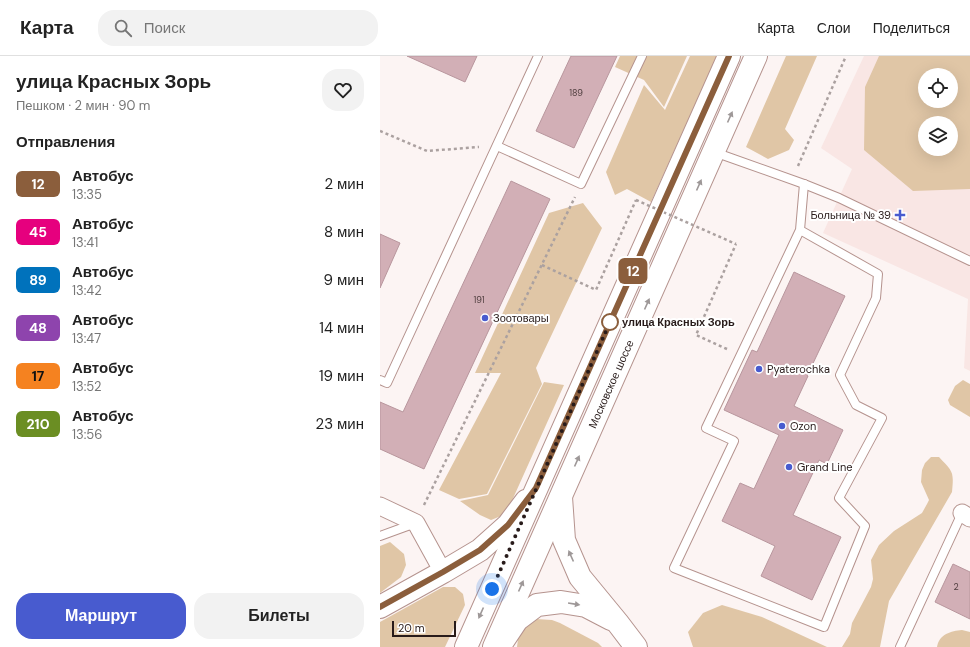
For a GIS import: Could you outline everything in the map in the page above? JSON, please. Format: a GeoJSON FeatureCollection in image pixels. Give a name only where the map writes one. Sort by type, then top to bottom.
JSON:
{"type":"FeatureCollection","features":[{"type":"Feature","properties":{"kind":"main road"},"geometry":{"type":"LineString","coordinates":[[466,647],[729,56]]}},
{"type":"Feature","properties":{"kind":"main road","name":"Московское шоссе"},"geometry":{"type":"LineString","coordinates":[[494,647],[756,56]]}},
{"type":"Feature","properties":{"kind":"main road"},"geometry":{"type":"LineString","coordinates":[[380,607],[480,550],[508,525],[536,488]]}},
{"type":"Feature","properties":{"kind":"main road"},"geometry":{"type":"LineString","coordinates":[[561,497],[564,540],[580,577],[636,647]]}},
{"type":"Feature","properties":{"kind":"main road"},"geometry":{"type":"LineString","coordinates":[[498,647],[517,620],[537,605],[561,602],[586,606],[617,622]]}},
{"type":"Feature","properties":{"kind":"street"},"geometry":{"type":"LineString","coordinates":[[380,506],[416,523],[443,572]]}},
{"type":"Feature","properties":{"kind":"lane"},"geometry":{"type":"LineString","coordinates":[[380,380],[387,383],[538,56]]}},
{"type":"Feature","properties":{"kind":"lane"},"geometry":{"type":"LineString","coordinates":[[497,146],[581,184],[642,56]]}},
{"type":"Feature","properties":{"kind":"lane"},"geometry":{"type":"LineString","coordinates":[[714,152],[804,184],[841,199],[970,261]]}},
{"type":"Feature","properties":{"kind":"lane"},"geometry":{"type":"LineString","coordinates":[[800,230],[878,274],[876,298],[840,374],[856,405],[882,418],[839,498],[865,526],[824,627],[674,568],[734,441],[706,428],[800,230],[804,184]]}},
{"type":"Feature","properties":{"kind":"lane"},"geometry":{"type":"LineString","coordinates":[[900,647],[966,516]]}},
{"type":"Feature","properties":{"kind":"lane"},"geometry":{"type":"LineString","coordinates":[[380,536],[416,523]]}},
{"type":"Feature","properties":{"kind":"path"},"geometry":{"type":"LineString","coordinates":[[792,180],[846,56]]}},
{"type":"Feature","properties":{"kind":"path"},"geometry":{"type":"LineString","coordinates":[[380,132],[427,151],[497,146]]}},
{"type":"Feature","properties":{"kind":"path"},"geometry":{"type":"LineString","coordinates":[[416,523],[581,184]]}},
{"type":"Feature","properties":{"kind":"path"},"geometry":{"type":"LineString","coordinates":[[542,265],[596,290],[636,200],[736,244],[696,335],[740,355]]}},
{"type":"Feature","properties":{"kind":"shaded area"},"geometry":{"type":"Polygon","coordinates":[[[620,56],[687,56],[664,107],[644,80],[615,67],[620,56]]]}},
{"type":"Feature","properties":{"kind":"shaded area"},"geometry":{"type":"Polygon","coordinates":[[[690,56],[717,56],[651,202],[627,189],[615,195],[606,172],[644,85],[665,110],[690,56]]]}},
{"type":"Feature","properties":{"kind":"shaded area"},"geometry":{"type":"Polygon","coordinates":[[[786,56],[817,56],[785,129],[794,140],[789,150],[768,159],[746,147],[786,56]]]}},
{"type":"Feature","properties":{"kind":"shaded area","name":"Больница № 39"},"geometry":{"type":"Polygon","coordinates":[[[864,56],[970,56],[970,371],[964,368],[968,299],[823,233],[852,169],[821,148],[864,56]]]}},
{"type":"Feature","properties":{"kind":"shaded area"},"geometry":{"type":"Polygon","coordinates":[[[879,56],[970,56],[970,189],[913,191],[864,150],[865,87],[879,56]]]}},
{"type":"Feature","properties":{"kind":"shaded area"},"geometry":{"type":"Polygon","coordinates":[[[583,203],[602,228],[536,368],[542,384],[487,494],[459,499],[439,490],[501,373],[475,373],[549,213],[583,203]]]}},
{"type":"Feature","properties":{"kind":"shaded area"},"geometry":{"type":"Polygon","coordinates":[[[963,380],[970,384],[970,417],[950,405],[948,400],[955,386],[963,380]]]}},
{"type":"Feature","properties":{"kind":"shaded area"},"geometry":{"type":"Polygon","coordinates":[[[544,382],[564,385],[506,514],[491,520],[480,515],[460,501],[488,495],[544,382]]]}},
{"type":"Feature","properties":{"kind":"shaded area"},"geometry":{"type":"Polygon","coordinates":[[[931,457],[939,457],[952,472],[952,492],[889,601],[880,647],[842,647],[850,634],[852,623],[871,587],[873,579],[871,560],[879,545],[894,531],[922,513],[929,500],[921,482],[922,470],[925,463],[931,457]]]}},
{"type":"Feature","properties":{"kind":"shaded area"},"geometry":{"type":"Polygon","coordinates":[[[390,542],[404,554],[406,565],[401,577],[380,593],[380,546],[390,542]]]}},
{"type":"Feature","properties":{"kind":"shaded area"},"geometry":{"type":"Polygon","coordinates":[[[443,587],[455,587],[463,594],[465,605],[445,647],[380,647],[380,622],[443,587]]]}},
{"type":"Feature","properties":{"kind":"shaded area"},"geometry":{"type":"Polygon","coordinates":[[[722,605],[762,617],[827,647],[693,647],[688,632],[703,613],[722,605]]]}},
{"type":"Feature","properties":{"kind":"shaded area"},"geometry":{"type":"Polygon","coordinates":[[[536,619],[552,620],[560,623],[598,643],[602,647],[517,647],[518,639],[525,625],[536,619]]]}},
{"type":"Feature","properties":{"kind":"shaded area"},"geometry":{"type":"Polygon","coordinates":[[[962,630],[970,632],[970,647],[937,647],[943,636],[950,632],[962,630]]]}},
{"type":"Feature","properties":{"kind":"building"},"geometry":{"type":"Polygon","coordinates":[[[407,56],[477,56],[465,82],[407,56]]]}},
{"type":"Feature","properties":{"kind":"building"},"geometry":{"type":"Polygon","coordinates":[[[571,56],[617,56],[574,148],[536,131],[571,56]]]}},
{"type":"Feature","properties":{"kind":"building"},"geometry":{"type":"Polygon","coordinates":[[[511,181],[550,199],[424,469],[380,449],[380,402],[403,412],[511,181]]]}},
{"type":"Feature","properties":{"kind":"building"},"geometry":{"type":"Polygon","coordinates":[[[380,234],[400,243],[380,288],[380,234]]]}},
{"type":"Feature","properties":{"kind":"building"},"geometry":{"type":"Polygon","coordinates":[[[794,272],[845,296],[794,406],[843,430],[827,464],[819,460],[793,515],[841,537],[812,600],[761,576],[775,546],[722,521],[740,483],[754,489],[779,435],[724,410],[752,350],[757,352],[794,272]]]}},
{"type":"Feature","properties":{"kind":"building"},"geometry":{"type":"Polygon","coordinates":[[[953,564],[970,572],[970,619],[935,602],[953,564]]]}},
{"type":"Feature","properties":{"kind":"bus line","name":"12"},"geometry":{"type":"LineString","coordinates":[[380,607],[480,550],[508,525],[536,488],[729,56]]}},
{"type":"Feature","properties":{"kind":"place","name":"Больница № 39"},"geometry":{"type":"Point","coordinates":[900,215]}},
{"type":"Feature","properties":{"kind":"place","name":"Зоотовары"},"geometry":{"type":"Point","coordinates":[485,318]}},
{"type":"Feature","properties":{"kind":"place","name":"улица Красных Зорь"},"geometry":{"type":"Point","coordinates":[610,322]}},
{"type":"Feature","properties":{"kind":"place","name":"Pyaterochka"},"geometry":{"type":"Point","coordinates":[759,369]}},
{"type":"Feature","properties":{"kind":"place","name":"Ozon"},"geometry":{"type":"Point","coordinates":[782,426]}},
{"type":"Feature","properties":{"kind":"place","name":"Grand Line"},"geometry":{"type":"Point","coordinates":[789,467]}},
{"type":"Feature","properties":{"kind":"route"},"geometry":{"type":"LineString","coordinates":[[492,589],[610,322]]}}]}
